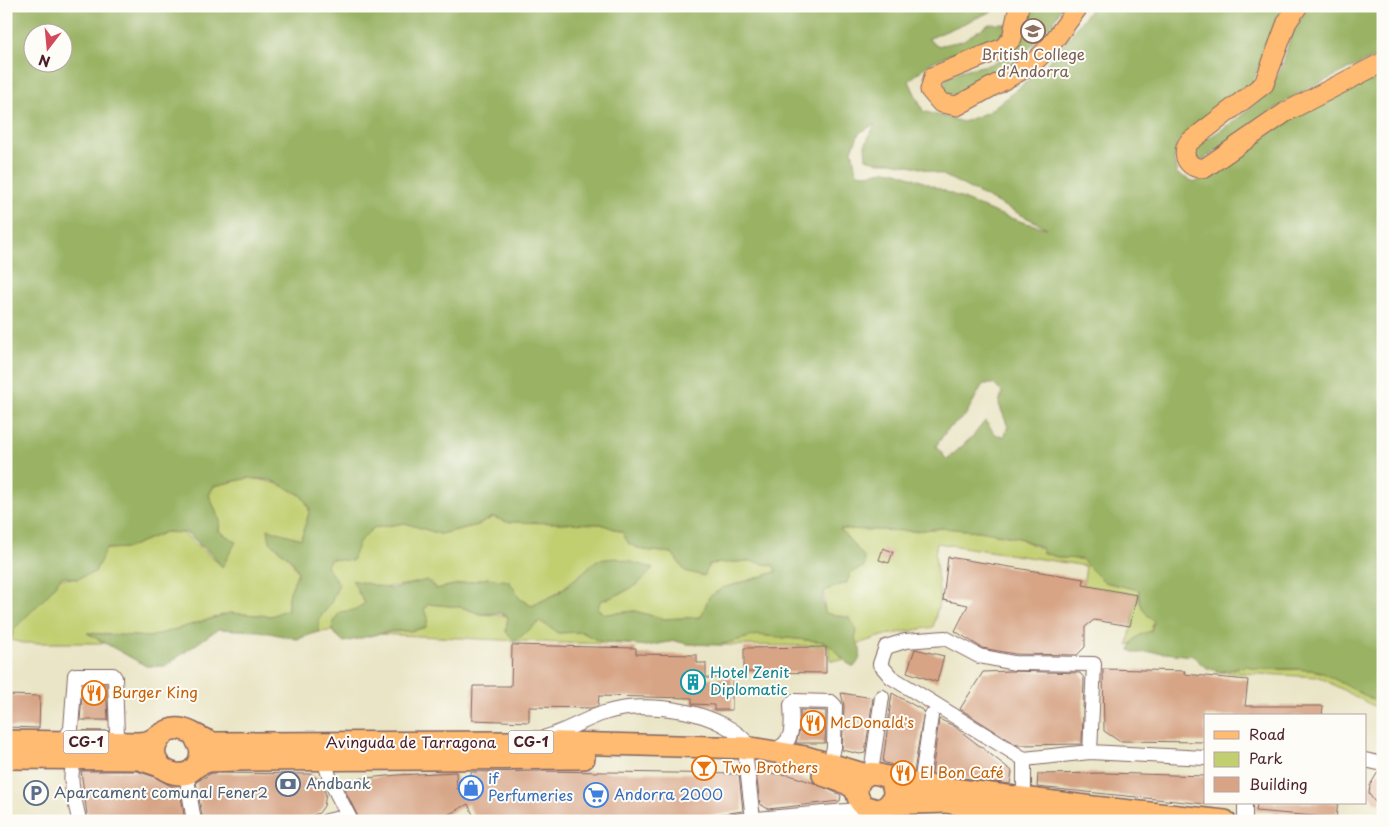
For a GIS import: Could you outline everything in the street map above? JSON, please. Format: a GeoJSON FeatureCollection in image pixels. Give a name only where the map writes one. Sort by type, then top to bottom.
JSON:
{"type":"FeatureCollection","features":[{"type":"Feature","properties":{"kind":"highway","name":"CG-1"},"geometry":{"type":"LineString","coordinates":[[6,741],[148,742],[175,729],[182,729],[194,735]]}},
{"type":"Feature","properties":{"kind":"highway"},"geometry":{"type":"LineString","coordinates":[[160,766],[156,758],[155,749],[158,740],[164,733]]}},
{"type":"Feature","properties":{"kind":"highway","name":"Avinguda de Tarragona"},"geometry":{"type":"LineString","coordinates":[[194,735],[204,741],[214,743],[529,742],[748,754],[798,767],[846,783],[871,779]]}},
{"type":"Feature","properties":{"kind":"highway"},"geometry":{"type":"LineString","coordinates":[[191,769],[201,750],[194,735]]}},
{"type":"Feature","properties":{"kind":"highway","name":"Avinguda de Tarragona"},"geometry":{"type":"LineString","coordinates":[[191,769],[222,760],[748,754],[774,750],[830,764],[871,779],[1225,821]]}},
{"type":"Feature","properties":{"kind":"highway","name":"CG-1"},"geometry":{"type":"LineString","coordinates":[[6,758],[139,759],[160,766],[169,773],[191,769]]}},
{"type":"Feature","properties":{"kind":"highway"},"geometry":{"type":"LineString","coordinates":[[889,804],[894,794],[894,788],[871,779],[860,801],[869,809],[881,809],[889,804],[946,802],[998,812],[1075,821]]}},
{"type":"Feature","properties":{"kind":"main road"},"geometry":{"type":"LineString","coordinates":[[1019,6],[1012,38],[1003,48],[934,76],[930,90],[941,103],[957,106],[1031,65],[1050,46],[1079,6]]}},
{"type":"Feature","properties":{"kind":"main road"},"geometry":{"type":"LineString","coordinates":[[1298,6],[1287,22],[1264,84],[1188,143],[1185,154],[1187,162],[1193,166],[1206,168],[1286,112],[1383,62]]}},
{"type":"Feature","properties":{"kind":"street"},"geometry":{"type":"LineString","coordinates":[[1090,752],[1094,664],[1014,663],[979,656],[946,638],[905,640],[886,647],[880,664],[891,677],[1024,759],[1090,752],[1204,758]]}},
{"type":"Feature","properties":{"kind":"street"},"geometry":{"type":"LineString","coordinates":[[63,742],[72,729],[75,674],[113,674],[115,678],[116,735],[125,742]]}},
{"type":"Feature","properties":{"kind":"street"},"geometry":{"type":"LineString","coordinates":[[871,779],[882,697]]}},
{"type":"Feature","properties":{"kind":"street"},"geometry":{"type":"LineString","coordinates":[[774,750],[783,747],[790,737],[791,705],[794,701],[831,702],[835,706],[834,747],[830,764]]}},
{"type":"Feature","properties":{"kind":"street"},"geometry":{"type":"LineString","coordinates":[[529,742],[557,734],[605,713],[657,706],[687,712],[716,722],[737,735],[748,754],[752,819]]}},
{"type":"Feature","properties":{"kind":"street"},"geometry":{"type":"LineString","coordinates":[[922,785],[931,716]]}},
{"type":"Feature","properties":{"kind":"street"},"geometry":{"type":"LineString","coordinates":[[79,759],[74,763],[71,771],[79,821]]}},
{"type":"Feature","properties":{"kind":"street"},"geometry":{"type":"LineString","coordinates":[[1024,759],[1024,798]]}},
{"type":"Feature","properties":{"kind":"street"},"geometry":{"type":"LineString","coordinates":[[324,760],[331,782],[349,818],[327,821]]}},
{"type":"Feature","properties":{"kind":"street"},"geometry":{"type":"LineString","coordinates":[[1366,760],[1383,764]]}},
{"type":"Feature","properties":{"kind":"street"},"geometry":{"type":"LineString","coordinates":[[191,769],[194,821]]}},
{"type":"Feature","properties":{"kind":"street"},"geometry":{"type":"LineString","coordinates":[[1245,804],[1245,821]]}},
{"type":"Feature","properties":{"kind":"street"},"geometry":{"type":"LineString","coordinates":[[735,821],[869,809]]}},
{"type":"Feature","properties":{"kind":"green space"},"geometry":{"type":"Polygon","coordinates":[[[6,6],[1004,6],[928,39],[937,46],[962,41],[989,24],[1007,24],[1004,35],[981,46],[936,60],[909,81],[923,111],[963,122],[988,112],[1038,73],[1063,45],[1093,6],[1284,6],[1252,84],[1177,142],[1174,160],[1177,174],[1195,182],[1212,176],[1286,121],[1383,72],[1383,705],[1319,671],[1257,669],[1247,666],[1220,672],[1205,667],[1193,656],[1156,652],[1136,653],[1130,650],[1132,642],[1140,635],[1151,631],[1154,621],[1142,607],[1139,599],[1139,590],[1104,582],[1081,559],[1060,558],[1043,553],[1041,547],[1019,538],[979,531],[943,528],[913,531],[840,529],[864,557],[864,567],[851,572],[847,582],[824,591],[822,600],[825,613],[850,618],[857,631],[855,639],[860,653],[859,660],[854,667],[847,663],[826,642],[757,635],[719,645],[688,644],[675,641],[647,646],[599,641],[582,632],[558,633],[540,621],[515,641],[506,632],[508,616],[500,613],[481,614],[461,607],[428,604],[424,610],[428,617],[426,627],[411,631],[391,631],[344,642],[332,631],[333,622],[340,612],[355,610],[365,603],[352,580],[391,589],[427,580],[436,589],[488,578],[509,581],[520,599],[532,606],[560,592],[597,560],[616,558],[653,568],[648,575],[630,589],[600,601],[598,609],[605,614],[635,611],[663,619],[701,617],[709,597],[723,588],[776,572],[774,566],[750,561],[709,564],[704,576],[685,571],[672,553],[643,550],[629,544],[622,532],[601,524],[507,522],[493,517],[478,525],[440,534],[405,523],[373,528],[359,542],[352,561],[331,559],[326,566],[339,584],[331,603],[319,619],[319,632],[297,639],[260,631],[218,629],[165,666],[146,666],[87,633],[150,637],[230,613],[271,616],[288,609],[288,597],[298,572],[292,560],[270,542],[268,529],[301,539],[310,509],[301,495],[271,480],[248,478],[214,486],[209,495],[220,521],[219,531],[236,542],[222,567],[214,557],[187,533],[165,532],[127,548],[106,549],[95,572],[77,579],[62,576],[46,597],[14,629],[6,655],[6,6]],[[875,124],[859,133],[852,150],[856,172],[866,174],[887,171],[897,172],[990,210],[1047,228],[943,175],[914,166],[891,162],[876,162],[866,158],[865,145],[875,124]],[[983,384],[965,416],[947,430],[936,446],[947,460],[973,436],[985,421],[995,434],[1004,437],[1008,427],[999,404],[1002,392],[993,384],[983,384]]]}},
{"type":"Feature","properties":{"kind":"green space"},"geometry":{"type":"Polygon","coordinates":[[[1033,6],[1062,6],[1054,21],[1012,68],[982,79],[955,95],[946,94],[944,82],[950,76],[966,69],[1002,60],[1009,55],[1024,35],[1029,12],[1033,6]]]}},
{"type":"Feature","properties":{"kind":"green space"},"geometry":{"type":"Polygon","coordinates":[[[1312,6],[1383,6],[1383,53],[1295,95],[1201,161],[1193,154],[1195,147],[1251,108],[1260,99],[1277,77],[1282,67],[1289,40],[1296,23],[1312,6]]]}},
{"type":"Feature","properties":{"kind":"green space"},"geometry":{"type":"Polygon","coordinates":[[[248,478],[285,486],[301,496],[307,503],[309,515],[301,539],[268,530],[277,548],[290,559],[298,572],[288,597],[288,609],[271,616],[230,613],[150,637],[89,633],[109,643],[23,643],[11,640],[14,629],[60,578],[77,579],[106,549],[127,548],[165,532],[183,533],[222,566],[235,543],[219,531],[220,523],[209,495],[214,486],[248,478]]]}},
{"type":"Feature","properties":{"kind":"green space"},"geometry":{"type":"Polygon","coordinates":[[[493,517],[504,521],[601,524],[622,532],[629,544],[643,550],[673,553],[685,571],[704,576],[709,564],[750,561],[774,566],[776,572],[723,588],[709,597],[701,617],[663,619],[635,611],[605,614],[597,609],[600,601],[622,593],[637,584],[652,567],[587,569],[556,594],[532,606],[520,601],[488,578],[436,589],[432,582],[357,591],[365,603],[355,610],[340,612],[333,622],[332,631],[319,632],[319,619],[331,603],[326,565],[331,559],[359,542],[373,528],[405,523],[440,534],[478,525],[493,517]]]}},
{"type":"Feature","properties":{"kind":"green space"},"geometry":{"type":"Polygon","coordinates":[[[943,528],[979,531],[1019,538],[1060,558],[1081,559],[1104,582],[1139,590],[1139,599],[1142,607],[1154,621],[1152,633],[1128,645],[1137,595],[1083,585],[1086,566],[937,543],[935,554],[940,599],[933,627],[886,635],[857,644],[825,614],[824,591],[847,583],[849,572],[864,557],[840,529],[913,531],[943,528]]]}},
{"type":"Feature","properties":{"kind":"green space"},"geometry":{"type":"Polygon","coordinates":[[[428,604],[461,607],[481,614],[508,616],[506,632],[515,641],[378,634],[426,627],[428,617],[423,610],[428,604]]]}},
{"type":"Feature","properties":{"kind":"green space"},"geometry":{"type":"Polygon","coordinates":[[[540,621],[558,633],[582,632],[599,641],[632,644],[562,643],[515,641],[540,621]]]}},
{"type":"Feature","properties":{"kind":"green space"},"geometry":{"type":"Polygon","coordinates":[[[757,635],[826,642],[844,660],[830,660],[828,646],[719,645],[757,635]]]}},
{"type":"Feature","properties":{"kind":"green space"},"geometry":{"type":"Polygon","coordinates":[[[1247,666],[1264,669],[1316,671],[1331,676],[1382,703],[1383,723],[1377,721],[1377,708],[1319,677],[1220,672],[1247,666]]]}},
{"type":"Feature","properties":{"kind":"building"},"geometry":{"type":"Polygon","coordinates":[[[883,548],[893,552],[889,563],[879,560],[883,548]]]}},
{"type":"Feature","properties":{"kind":"building"},"geometry":{"type":"Polygon","coordinates":[[[948,557],[1084,579],[1083,585],[1137,595],[1130,626],[1094,620],[1085,627],[1085,647],[1077,655],[1015,654],[982,648],[955,631],[968,605],[943,600],[948,557]]]}},
{"type":"Feature","properties":{"kind":"building"},"geometry":{"type":"Polygon","coordinates":[[[512,645],[636,648],[636,654],[697,655],[697,663],[706,663],[706,678],[732,678],[732,710],[714,710],[714,705],[692,704],[692,698],[599,696],[598,706],[591,708],[529,707],[529,722],[472,720],[473,686],[511,686],[512,645]]]}},
{"type":"Feature","properties":{"kind":"building"},"geometry":{"type":"Polygon","coordinates":[[[826,647],[826,673],[744,672],[744,648],[826,647]]]}},
{"type":"Feature","properties":{"kind":"building"},"geometry":{"type":"Polygon","coordinates":[[[915,649],[944,656],[937,682],[907,672],[915,649]]]}},
{"type":"Feature","properties":{"kind":"building"},"geometry":{"type":"Polygon","coordinates":[[[1103,669],[1185,671],[1184,674],[1248,680],[1245,706],[1323,706],[1322,714],[1204,714],[1204,742],[1119,741],[1104,731],[1103,669]]]}},
{"type":"Feature","properties":{"kind":"building"},"geometry":{"type":"Polygon","coordinates":[[[983,672],[1080,673],[1084,678],[1082,744],[1017,745],[960,709],[983,672]]]}},
{"type":"Feature","properties":{"kind":"building"},"geometry":{"type":"Polygon","coordinates":[[[83,684],[106,684],[108,720],[80,720],[83,684]]]}},
{"type":"Feature","properties":{"kind":"building"},"geometry":{"type":"Polygon","coordinates":[[[841,693],[873,698],[865,753],[860,754],[842,750],[844,706],[841,693]]]}},
{"type":"Feature","properties":{"kind":"building"},"geometry":{"type":"Polygon","coordinates":[[[892,693],[924,711],[914,772],[883,762],[892,693]]]}},
{"type":"Feature","properties":{"kind":"building"},"geometry":{"type":"Polygon","coordinates":[[[6,695],[40,696],[39,728],[6,727],[6,695]]]}},
{"type":"Feature","properties":{"kind":"building","name":"McDonald's"},"geometry":{"type":"Polygon","coordinates":[[[800,710],[826,711],[825,743],[796,743],[800,727],[800,710]]]}},
{"type":"Feature","properties":{"kind":"building"},"geometry":{"type":"Polygon","coordinates":[[[939,719],[954,726],[1012,771],[1010,784],[932,774],[939,719]]]}},
{"type":"Feature","properties":{"kind":"building"},"geometry":{"type":"Polygon","coordinates":[[[81,771],[137,771],[155,777],[176,789],[181,796],[185,821],[88,821],[81,771]]]}},
{"type":"Feature","properties":{"kind":"building"},"geometry":{"type":"Polygon","coordinates":[[[540,771],[739,774],[743,811],[673,821],[476,821],[468,804],[436,821],[360,821],[345,790],[349,782],[355,779],[456,772],[457,789],[471,788],[471,772],[540,771]]]}},
{"type":"Feature","properties":{"kind":"building"},"geometry":{"type":"Polygon","coordinates":[[[756,772],[789,775],[814,783],[841,795],[840,801],[768,809],[760,804],[756,772]]]}},
{"type":"Feature","properties":{"kind":"building"},"geometry":{"type":"Polygon","coordinates":[[[1378,772],[1383,773],[1383,803],[1375,802],[1369,794],[1370,785],[1378,772]]]}},
{"type":"Feature","properties":{"kind":"building"},"geometry":{"type":"Polygon","coordinates":[[[212,773],[311,774],[319,780],[326,794],[324,806],[319,813],[292,821],[203,821],[196,782],[212,773]]]}},
{"type":"Feature","properties":{"kind":"building"},"geometry":{"type":"Polygon","coordinates":[[[1106,773],[1204,776],[1204,804],[1037,787],[1038,774],[1106,773]]]}},
{"type":"Feature","properties":{"kind":"building"},"geometry":{"type":"Polygon","coordinates":[[[1257,804],[1338,804],[1336,818],[1256,811],[1257,804]]]}},
{"type":"Feature","properties":{"kind":"place","name":"British College d'Andorra"},"geometry":{"type":"Point","coordinates":[1033,31]}},
{"type":"Feature","properties":{"kind":"place","name":"Hotel Zenit Diplomatic"},"geometry":{"type":"Point","coordinates":[693,682]}},
{"type":"Feature","properties":{"kind":"place","name":"Burger King"},"geometry":{"type":"Point","coordinates":[94,693]}},
{"type":"Feature","properties":{"kind":"place","name":"McDonald's"},"geometry":{"type":"Point","coordinates":[813,723]}},
{"type":"Feature","properties":{"kind":"place","name":"Two Brothers"},"geometry":{"type":"Point","coordinates":[704,768]}},
{"type":"Feature","properties":{"kind":"place","name":"El Bon Café"},"geometry":{"type":"Point","coordinates":[903,773]}},
{"type":"Feature","properties":{"kind":"place","name":"Andbank"},"geometry":{"type":"Point","coordinates":[288,784]}},
{"type":"Feature","properties":{"kind":"place","name":"if Perfumeries"},"geometry":{"type":"Point","coordinates":[471,788]}},
{"type":"Feature","properties":{"kind":"place","name":"Aparcament comunal Fener2"},"geometry":{"type":"Point","coordinates":[36,793]}},
{"type":"Feature","properties":{"kind":"place","name":"Andorra 2000"},"geometry":{"type":"Point","coordinates":[596,795]}}]}
